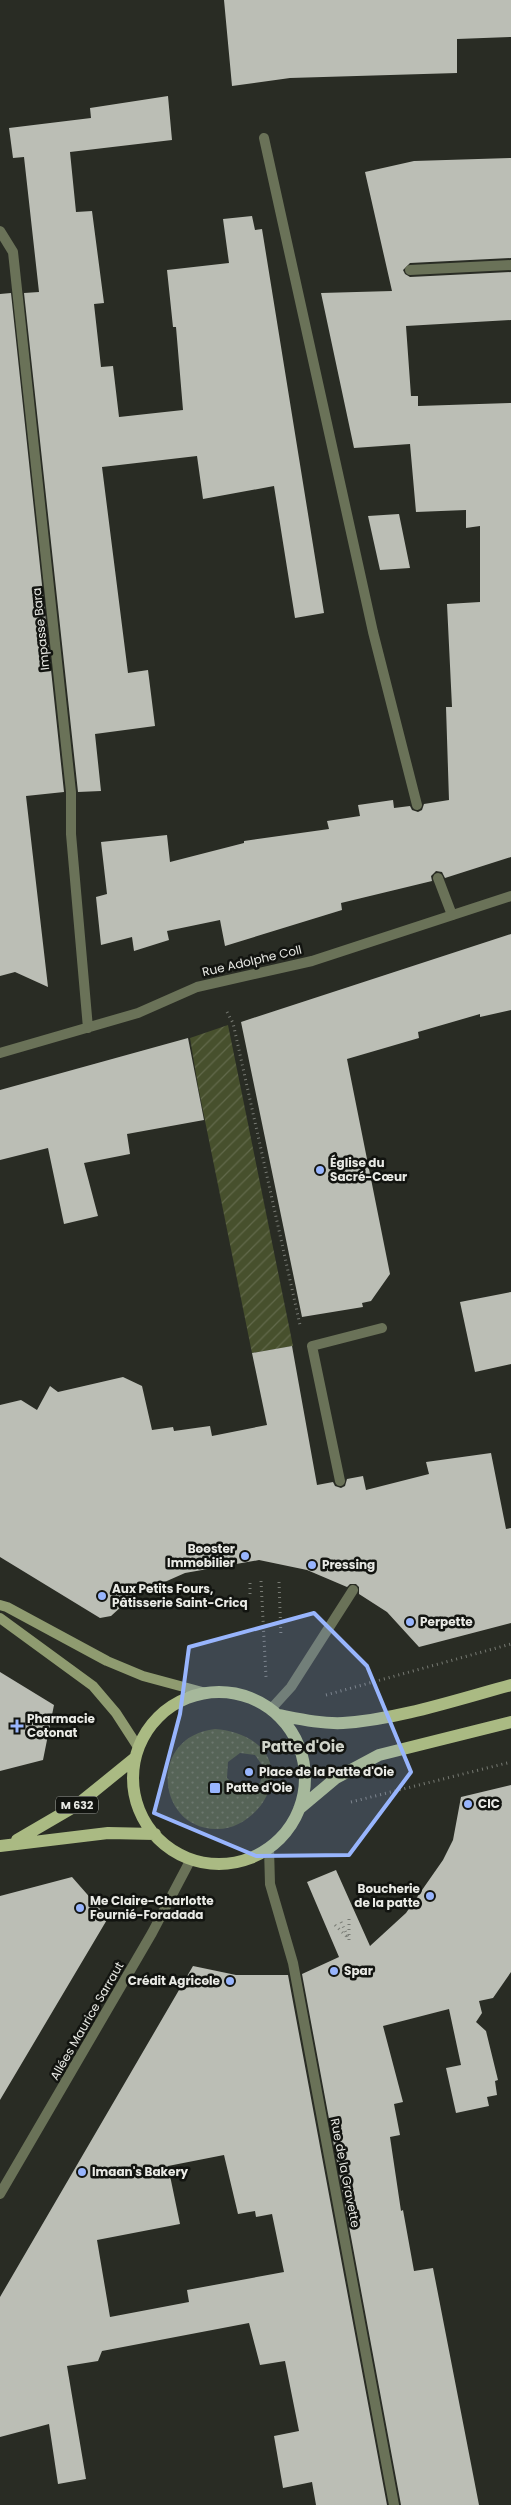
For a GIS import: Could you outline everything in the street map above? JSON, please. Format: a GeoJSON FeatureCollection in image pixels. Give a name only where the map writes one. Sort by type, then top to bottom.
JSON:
{"type":"FeatureCollection","features":[{"type":"Feature","properties":{"kind":"main road"},"geometry":{"type":"LineString","coordinates":[[0,1605],[107,1661],[143,1676],[206,1693]]}},
{"type":"Feature","properties":{"kind":"main road"},"geometry":{"type":"LineString","coordinates":[[0,1618],[93,1686],[116,1713],[137,1752]]}},
{"type":"Feature","properties":{"kind":"main road"},"geometry":{"type":"LineString","coordinates":[[511,1685],[390,1716],[344,1722],[323,1722],[275,1712],[244,1695],[227,1692],[206,1693],[184,1699],[165,1711],[149,1727],[137,1752],[133,1778],[136,1799],[143,1818],[155,1834],[177,1853],[191,1859],[218,1864],[245,1860],[269,1848],[282,1836],[299,1809],[336,1778],[379,1755],[511,1722]]}},
{"type":"Feature","properties":{"kind":"main road"},"geometry":{"type":"LineString","coordinates":[[275,1712],[293,1734],[302,1756],[305,1780],[299,1809]]}},
{"type":"Feature","properties":{"kind":"main road","name":"M 632"},"geometry":{"type":"LineString","coordinates":[[6,1844],[77,1805],[137,1752]]}},
{"type":"Feature","properties":{"kind":"main road","name":"M 632"},"geometry":{"type":"LineString","coordinates":[[6,1844],[108,1833],[155,1834]]}},
{"type":"Feature","properties":{"kind":"street"},"geometry":{"type":"LineString","coordinates":[[264,138],[328,420],[373,632],[417,805]]}},
{"type":"Feature","properties":{"kind":"street","name":"Impasse Bara"},"geometry":{"type":"LineString","coordinates":[[0,231],[13,252],[71,792],[71,834],[88,1028]]}},
{"type":"Feature","properties":{"kind":"street"},"geometry":{"type":"LineString","coordinates":[[410,270],[511,265]]}},
{"type":"Feature","properties":{"kind":"street"},"geometry":{"type":"LineString","coordinates":[[438,878],[452,915]]}},
{"type":"Feature","properties":{"kind":"street","name":"Rue Adolphe Coll"},"geometry":{"type":"LineString","coordinates":[[0,1053],[138,1013],[197,987],[312,961],[511,896]]}},
{"type":"Feature","properties":{"kind":"street"},"geometry":{"type":"LineString","coordinates":[[340,1481],[312,1346],[382,1328]]}},
{"type":"Feature","properties":{"kind":"street"},"geometry":{"type":"LineString","coordinates":[[275,1712],[353,1590]]}},
{"type":"Feature","properties":{"kind":"street","name":"Rue de la Gravette"},"geometry":{"type":"LineString","coordinates":[[269,1848],[270,1884],[295,1972],[394,2505]]}},
{"type":"Feature","properties":{"kind":"street","name":"Allées Maurice Sarraut"},"geometry":{"type":"LineString","coordinates":[[0,2194],[152,1933],[191,1859]]}},
{"type":"Feature","properties":{"kind":"path"},"geometry":{"type":"LineString","coordinates":[[227,1012],[233,1023],[296,1313],[303,1336],[312,1346]]}},
{"type":"Feature","properties":{"kind":"path"},"geometry":{"type":"LineString","coordinates":[[261,1581],[266,1678]]}},
{"type":"Feature","properties":{"kind":"path"},"geometry":{"type":"LineString","coordinates":[[279,1582],[281,1637]]}},
{"type":"Feature","properties":{"kind":"path"},"geometry":{"type":"LineString","coordinates":[[250,1583],[250,1596]]}},
{"type":"Feature","properties":{"kind":"path"},"geometry":{"type":"LineString","coordinates":[[318,1697],[511,1644]]}},
{"type":"Feature","properties":{"kind":"path"},"geometry":{"type":"LineString","coordinates":[[344,1804],[511,1762]]}},
{"type":"Feature","properties":{"kind":"path"},"geometry":{"type":"LineString","coordinates":[[349,1940],[350,1918]]}},
{"type":"Feature","properties":{"kind":"path"},"geometry":{"type":"LineString","coordinates":[[341,1922],[349,1940]]}},
{"type":"Feature","properties":{"kind":"path"},"geometry":{"type":"LineString","coordinates":[[334,1925],[349,1940]]}},
{"type":"Feature","properties":{"kind":"highlighted area"},"geometry":{"type":"Polygon","coordinates":[[[314,1613],[367,1666],[411,1772],[349,1855],[256,1856],[154,1813],[180,1714],[189,1647],[314,1613]]]}},
{"type":"Feature","properties":{"kind":"green space"},"geometry":{"type":"Polygon","coordinates":[[[228,1025],[293,1346],[252,1353],[190,1038],[228,1025]]]}},
{"type":"Feature","properties":{"kind":"green space"},"geometry":{"type":"Polygon","coordinates":[[[215,1729],[232,1732],[257,1744],[268,1758],[272,1778],[265,1800],[258,1809],[239,1824],[229,1828],[218,1829],[198,1826],[182,1815],[172,1800],[168,1783],[170,1765],[178,1748],[193,1736],[215,1729]],[[240,1753],[228,1762],[227,1778],[238,1788],[246,1790],[260,1783],[264,1768],[255,1755],[240,1753]]]}},
{"type":"Feature","properties":{"kind":"building"},"geometry":{"type":"Polygon","coordinates":[[[224,0],[511,0],[511,37],[457,39],[457,73],[290,78],[232,86],[224,0]]]}},
{"type":"Feature","properties":{"kind":"building"},"geometry":{"type":"Polygon","coordinates":[[[168,96],[172,140],[70,152],[76,212],[92,211],[104,303],[94,304],[101,367],[113,366],[119,417],[183,410],[176,327],[173,327],[167,270],[229,263],[223,219],[252,216],[255,230],[262,229],[324,613],[295,618],[274,486],[203,499],[197,456],[102,467],[128,673],[148,670],[155,726],[95,734],[101,791],[78,792],[24,293],[39,292],[24,157],[13,158],[9,128],[91,118],[90,108],[168,96]]]}},
{"type":"Feature","properties":{"kind":"building"},"geometry":{"type":"Polygon","coordinates":[[[511,158],[511,258],[410,263],[403,270],[410,277],[511,272],[511,320],[406,326],[411,396],[418,396],[418,406],[511,403],[511,857],[445,878],[442,872],[436,871],[431,876],[432,881],[341,903],[342,910],[225,946],[220,920],[167,931],[169,940],[134,951],[132,937],[101,945],[96,897],[107,894],[101,842],[167,835],[170,862],[244,843],[244,841],[329,829],[327,821],[360,816],[358,805],[393,800],[394,808],[410,806],[412,810],[418,812],[422,810],[424,804],[449,800],[446,707],[452,707],[447,604],[480,602],[480,526],[466,528],[466,510],[416,512],[410,444],[354,448],[321,293],[392,291],[365,172],[414,161],[511,158]]]}},
{"type":"Feature","properties":{"kind":"building"},"geometry":{"type":"Polygon","coordinates":[[[11,293],[64,792],[26,796],[48,987],[15,972],[0,976],[0,294],[11,293]]]}},
{"type":"Feature","properties":{"kind":"building"},"geometry":{"type":"Polygon","coordinates":[[[399,514],[410,568],[380,570],[368,516],[399,514]]]}},
{"type":"Feature","properties":{"kind":"building","name":"Église du Sacré-Cœur"},"geometry":{"type":"Polygon","coordinates":[[[511,934],[511,1010],[480,1017],[480,1014],[418,1032],[419,1038],[347,1059],[390,1274],[371,1301],[362,1303],[363,1307],[302,1317],[241,1022],[511,934]]]}},
{"type":"Feature","properties":{"kind":"building"},"geometry":{"type":"Polygon","coordinates":[[[188,1038],[204,1120],[127,1134],[130,1154],[84,1163],[98,1216],[64,1224],[48,1148],[0,1160],[0,1090],[188,1038]]]}},
{"type":"Feature","properties":{"kind":"building"},"geometry":{"type":"Polygon","coordinates":[[[511,1292],[511,1364],[475,1372],[460,1302],[511,1292]]]}},
{"type":"Feature","properties":{"kind":"building"},"geometry":{"type":"Polygon","coordinates":[[[292,1346],[317,1485],[333,1482],[335,1486],[341,1488],[345,1486],[347,1479],[363,1476],[366,1490],[429,1474],[426,1462],[491,1453],[506,1529],[511,1528],[511,1623],[419,1647],[387,1612],[359,1594],[359,1587],[356,1584],[350,1584],[347,1587],[307,1570],[259,1560],[185,1573],[133,1596],[111,1616],[100,1618],[0,1557],[0,1405],[21,1400],[37,1410],[50,1386],[58,1392],[123,1377],[142,1386],[152,1430],[173,1427],[174,1431],[210,1426],[212,1436],[267,1425],[252,1353],[292,1346]]]}},
{"type":"Feature","properties":{"kind":"building"},"geometry":{"type":"Polygon","coordinates":[[[0,1672],[54,1705],[43,1760],[0,1771],[0,1672]]]}},
{"type":"Feature","properties":{"kind":"building"},"geometry":{"type":"Polygon","coordinates":[[[511,1785],[511,1972],[493,1998],[479,2001],[482,2013],[476,2022],[486,2031],[498,2080],[495,2081],[497,2095],[487,2097],[489,2106],[456,2113],[446,2068],[461,2065],[449,2009],[383,2026],[403,2102],[394,2104],[400,2135],[390,2137],[401,2211],[403,2210],[414,2271],[433,2268],[479,2505],[401,2505],[302,1974],[339,1957],[307,1882],[336,1870],[370,1946],[406,1913],[443,1860],[453,1840],[461,1797],[511,1785]]]}},
{"type":"Feature","properties":{"kind":"building"},"geometry":{"type":"Polygon","coordinates":[[[72,1877],[108,1918],[0,2100],[0,1896],[72,1877]]]}},
{"type":"Feature","properties":{"kind":"building"},"geometry":{"type":"Polygon","coordinates":[[[193,1966],[236,1975],[288,1975],[387,2505],[316,2505],[312,2482],[283,2488],[274,2436],[299,2431],[285,2361],[260,2365],[249,2323],[102,2351],[98,2361],[67,2366],[86,2479],[58,2484],[49,2424],[0,2437],[0,2297],[193,1966]],[[224,2155],[168,2166],[180,2224],[97,2240],[110,2317],[189,2302],[187,2290],[284,2272],[272,2214],[256,2217],[255,2211],[238,2214],[224,2155]]]}},
{"type":"Feature","properties":{"kind":"place","name":"Église du Sacré-Cœur"},"geometry":{"type":"Point","coordinates":[320,1170]}},
{"type":"Feature","properties":{"kind":"place","name":"Booster Immobilier"},"geometry":{"type":"Point","coordinates":[245,1556]}},
{"type":"Feature","properties":{"kind":"place","name":"Pressing"},"geometry":{"type":"Point","coordinates":[312,1565]}},
{"type":"Feature","properties":{"kind":"place","name":"Aux Petits Fours, Pâtisserie Saint-Cricq"},"geometry":{"type":"Point","coordinates":[102,1596]}},
{"type":"Feature","properties":{"kind":"place","name":"Perpette"},"geometry":{"type":"Point","coordinates":[410,1622]}},
{"type":"Feature","properties":{"kind":"place","name":"Pharmacie Cotonat"},"geometry":{"type":"Point","coordinates":[17,1726]}},
{"type":"Feature","properties":{"kind":"place","name":"Place de la Patte d'Oie"},"geometry":{"type":"Point","coordinates":[249,1772]}},
{"type":"Feature","properties":{"kind":"place","name":"Patte d'Oie"},"geometry":{"type":"Point","coordinates":[215,1788]}},
{"type":"Feature","properties":{"kind":"place","name":"CIC"},"geometry":{"type":"Point","coordinates":[468,1804]}},
{"type":"Feature","properties":{"kind":"place","name":"Boucherie de la patte"},"geometry":{"type":"Point","coordinates":[430,1896]}},
{"type":"Feature","properties":{"kind":"place","name":"Me Claire-Charlotte Fournié-Foradada"},"geometry":{"type":"Point","coordinates":[80,1908]}},
{"type":"Feature","properties":{"kind":"place","name":"Spar"},"geometry":{"type":"Point","coordinates":[334,1971]}},
{"type":"Feature","properties":{"kind":"place","name":"Crédit Agricole"},"geometry":{"type":"Point","coordinates":[230,1981]}},
{"type":"Feature","properties":{"kind":"place","name":"Imaan's Bakery"},"geometry":{"type":"Point","coordinates":[82,2172]}},
{"type":"Feature","properties":{"kind":"district","name":"Patte d'Oie"},"geometry":{"type":"Point","coordinates":[303,1747]}}]}
